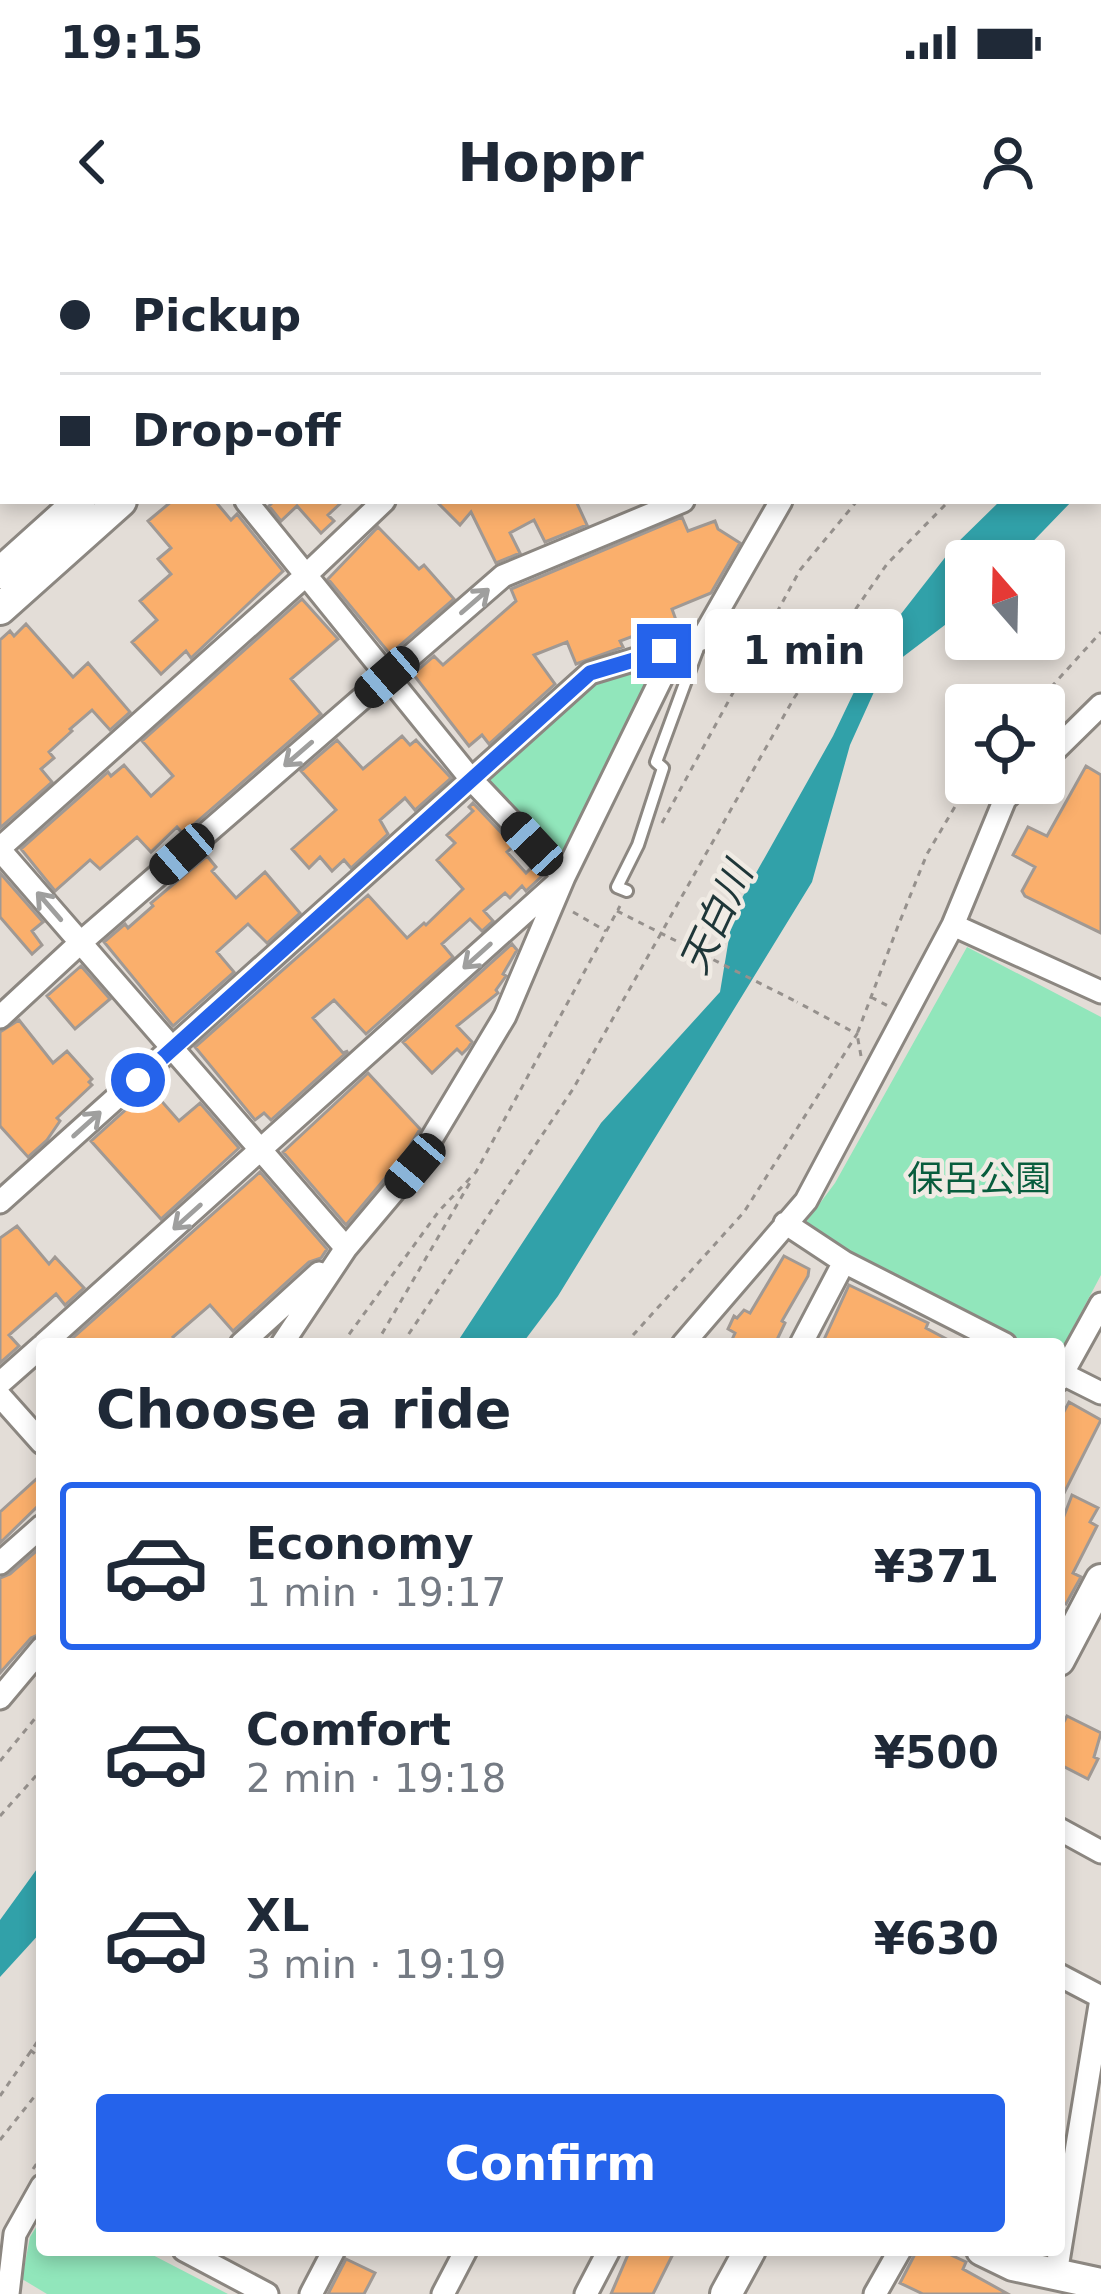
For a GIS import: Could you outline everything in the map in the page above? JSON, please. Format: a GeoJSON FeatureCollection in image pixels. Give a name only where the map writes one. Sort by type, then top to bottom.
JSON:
{"type":"FeatureCollection","features":[{"type":"Feature","properties":{"kind":"main road"},"geometry":{"type":"LineString","coordinates":[[0,573],[77,504]]}},
{"type":"Feature","properties":{"kind":"main road"},"geometry":{"type":"LineString","coordinates":[[0,609],[119,504]]}},
{"type":"Feature","properties":{"kind":"main road"},"geometry":{"type":"LineString","coordinates":[[1065,1649],[1101,1580]]}},
{"type":"Feature","properties":{"kind":"main road"},"geometry":{"type":"LineString","coordinates":[[726,2294],[747,2256]]}},
{"type":"Feature","properties":{"kind":"main road"},"geometry":{"type":"LineString","coordinates":[[994,2256],[1101,2289]]}},
{"type":"Feature","properties":{"kind":"street"},"geometry":{"type":"LineString","coordinates":[[248,504],[470,778],[563,878]]}},
{"type":"Feature","properties":{"kind":"street"},"geometry":{"type":"LineString","coordinates":[[346,1248],[0,849],[381,504]]}},
{"type":"Feature","properties":{"kind":"street"},"geometry":{"type":"LineString","coordinates":[[0,1016],[503,576],[676,504]]}},
{"type":"Feature","properties":{"kind":"street"},"geometry":{"type":"LineString","coordinates":[[286,1338],[346,1248],[415,1166],[505,1016],[563,878],[666,670],[701,640],[779,504]]}},
{"type":"Feature","properties":{"kind":"street"},"geometry":{"type":"LineString","coordinates":[[0,1202],[590,673],[701,640]]}},
{"type":"Feature","properties":{"kind":"street"},"geometry":{"type":"LineString","coordinates":[[1065,740],[1101,705]]}},
{"type":"Feature","properties":{"kind":"street"},"geometry":{"type":"LineString","coordinates":[[687,1338],[806,1201],[953,925],[1003,804]]}},
{"type":"Feature","properties":{"kind":"street"},"geometry":{"type":"LineString","coordinates":[[51,1338],[563,878]]}},
{"type":"Feature","properties":{"kind":"street"},"geometry":{"type":"LineString","coordinates":[[953,925],[1101,992]]}},
{"type":"Feature","properties":{"kind":"street"},"geometry":{"type":"LineString","coordinates":[[785,1223],[844,1262],[993,1338]]}},
{"type":"Feature","properties":{"kind":"street"},"geometry":{"type":"LineString","coordinates":[[248,1338],[346,1248]]}},
{"type":"Feature","properties":{"kind":"street"},"geometry":{"type":"LineString","coordinates":[[804,1338],[844,1262]]}},
{"type":"Feature","properties":{"kind":"street"},"geometry":{"type":"LineString","coordinates":[[1065,1366],[1101,1304]]}},
{"type":"Feature","properties":{"kind":"street"},"geometry":{"type":"LineString","coordinates":[[950,1338],[959,1321]]}},
{"type":"Feature","properties":{"kind":"street"},"geometry":{"type":"LineString","coordinates":[[0,1383],[36,1351]]}},
{"type":"Feature","properties":{"kind":"street"},"geometry":{"type":"LineString","coordinates":[[1065,1377],[1101,1394]]}},
{"type":"Feature","properties":{"kind":"street"},"geometry":{"type":"LineString","coordinates":[[0,1396],[36,1436]]}},
{"type":"Feature","properties":{"kind":"street"},"geometry":{"type":"LineString","coordinates":[[0,1563],[36,1531]]}},
{"type":"Feature","properties":{"kind":"street"},"geometry":{"type":"LineString","coordinates":[[0,1698],[36,1655]]}},
{"type":"Feature","properties":{"kind":"street"},"geometry":{"type":"LineString","coordinates":[[1065,1832],[1101,1852]]}},
{"type":"Feature","properties":{"kind":"street"},"geometry":{"type":"LineString","coordinates":[[1065,1979],[1101,1998],[1065,2219]]}},
{"type":"Feature","properties":{"kind":"street"},"geometry":{"type":"LineString","coordinates":[[8,2294],[15,2234],[36,2197]]}},
{"type":"Feature","properties":{"kind":"street"},"geometry":{"type":"LineString","coordinates":[[195,2256],[267,2294]]}},
{"type":"Feature","properties":{"kind":"street"},"geometry":{"type":"LineString","coordinates":[[311,2294],[331,2256]]}},
{"type":"Feature","properties":{"kind":"street"},"geometry":{"type":"LineString","coordinates":[[443,2294],[463,2256]]}},
{"type":"Feature","properties":{"kind":"street"},"geometry":{"type":"LineString","coordinates":[[586,2294],[606,2256]]}},
{"type":"Feature","properties":{"kind":"street"},"geometry":{"type":"LineString","coordinates":[[875,2294],[897,2256]]}},
{"type":"Feature","properties":{"kind":"street"},"geometry":{"type":"LineString","coordinates":[[1056,2274],[1059,2256]]}},
{"type":"Feature","properties":{"kind":"lane"},"geometry":{"type":"LineString","coordinates":[[627,891],[617,887],[638,845],[663,768],[656,763],[701,640]]}},
{"type":"Feature","properties":{"kind":"path"},"geometry":{"type":"LineString","coordinates":[[661,824],[800,570],[854,504]]}},
{"type":"Feature","properties":{"kind":"path"},"geometry":{"type":"LineString","coordinates":[[406,1338],[573,1089],[794,698],[887,564],[947,504]]}},
{"type":"Feature","properties":{"kind":"path"},"geometry":{"type":"LineString","coordinates":[[1054,684],[1101,632]]}},
{"type":"Feature","properties":{"kind":"path"},"geometry":{"type":"LineString","coordinates":[[630,1338],[744,1212],[857,1034],[927,854],[957,804]]}},
{"type":"Feature","properties":{"kind":"path"},"geometry":{"type":"LineString","coordinates":[[379,1338],[476,1172],[627,891]]}},
{"type":"Feature","properties":{"kind":"path"},"geometry":{"type":"LineString","coordinates":[[571,910],[606,932]]}},
{"type":"Feature","properties":{"kind":"path"},"geometry":{"type":"LineString","coordinates":[[617,911],[857,1034]]}},
{"type":"Feature","properties":{"kind":"path"},"geometry":{"type":"LineString","coordinates":[[857,1034],[861,1055]]}},
{"type":"Feature","properties":{"kind":"path"},"geometry":{"type":"LineString","coordinates":[[346,1338],[439,1211],[476,1172]]}},
{"type":"Feature","properties":{"kind":"path"},"geometry":{"type":"LineString","coordinates":[[0,1761],[36,1717]]}},
{"type":"Feature","properties":{"kind":"path"},"geometry":{"type":"LineString","coordinates":[[0,1816],[36,1776]]}},
{"type":"Feature","properties":{"kind":"path"},"geometry":{"type":"LineString","coordinates":[[0,2096],[36,2041]]}},
{"type":"Feature","properties":{"kind":"path"},"geometry":{"type":"LineString","coordinates":[[29,2049],[36,2054]]}},
{"type":"Feature","properties":{"kind":"path"},"geometry":{"type":"LineString","coordinates":[[0,2140],[36,2095]]}},
{"type":"Feature","properties":{"kind":"green space"},"geometry":{"type":"Polygon","coordinates":[[[641,669],[651,681],[560,861],[484,780],[591,687],[641,669]]]}},
{"type":"Feature","properties":{"kind":"green space","name":"保呂公園"},"geometry":{"type":"Polygon","coordinates":[[[967,947],[1101,1017],[1101,1275],[1065,1343],[1065,1338],[1009,1338],[803,1226],[835,1183],[967,947]]]}},
{"type":"Feature","properties":{"kind":"green space"},"geometry":{"type":"Polygon","coordinates":[[[36,2228],[36,2256],[155,2256],[228,2294],[47,2294],[22,2279],[36,2228]]]}},
{"type":"Feature","properties":{"kind":"water","name":"天白川"},"geometry":{"type":"Polygon","coordinates":[[[997,504],[1069,504],[1034,540],[960,540],[997,504]]]}},
{"type":"Feature","properties":{"kind":"water","name":"天白川"},"geometry":{"type":"Polygon","coordinates":[[[945,558],[945,625],[883,672],[850,745],[812,882],[558,1296],[526,1338],[460,1338],[601,1123],[720,992],[733,914],[833,736],[876,646],[945,558]]]}},
{"type":"Feature","properties":{"kind":"water"},"geometry":{"type":"Polygon","coordinates":[[[36,1870],[36,1938],[0,1977],[0,1920],[36,1870]]]}},
{"type":"Feature","properties":{"kind":"building"},"geometry":{"type":"Polygon","coordinates":[[[168,504],[218,504],[231,520],[237,514],[283,571],[191,658],[186,651],[161,674],[132,642],[157,620],[140,601],[171,574],[158,559],[171,548],[148,521],[168,504]]]}},
{"type":"Feature","properties":{"kind":"building"},"geometry":{"type":"Polygon","coordinates":[[[340,504],[328,515],[334,521],[321,533],[297,506],[281,521],[269,506],[340,504]]]}},
{"type":"Feature","properties":{"kind":"building"},"geometry":{"type":"Polygon","coordinates":[[[439,504],[577,504],[587,525],[545,542],[534,520],[510,533],[520,553],[496,563],[471,512],[460,525],[439,504]]]}},
{"type":"Feature","properties":{"kind":"building"},"geometry":{"type":"Polygon","coordinates":[[[682,517],[688,531],[715,521],[718,529],[740,543],[711,593],[672,609],[676,620],[576,664],[567,642],[534,655],[555,684],[489,744],[482,735],[469,746],[413,674],[434,656],[443,665],[516,601],[511,589],[682,517]]]}},
{"type":"Feature","properties":{"kind":"building"},"geometry":{"type":"Polygon","coordinates":[[[378,527],[419,569],[424,565],[454,599],[390,654],[328,579],[378,527]]]}},
{"type":"Feature","properties":{"kind":"building"},"geometry":{"type":"Polygon","coordinates":[[[302,599],[338,639],[291,679],[321,714],[183,834],[177,827],[151,852],[137,837],[100,869],[90,860],[55,891],[21,849],[108,772],[111,776],[124,765],[151,796],[173,776],[142,741],[302,599]]]}},
{"type":"Feature","properties":{"kind":"building"},"geometry":{"type":"Polygon","coordinates":[[[26,624],[73,677],[88,663],[130,712],[110,730],[92,710],[70,729],[49,752],[54,758],[41,769],[52,782],[0,828],[0,640],[10,631],[14,636],[26,624]]]}},
{"type":"Feature","properties":{"kind":"building"},"geometry":{"type":"Polygon","coordinates":[[[402,736],[410,745],[416,740],[451,778],[415,810],[405,798],[380,820],[388,834],[351,868],[344,860],[332,871],[320,857],[309,868],[292,849],[336,810],[301,771],[337,740],[363,769],[402,736]]]}},
{"type":"Feature","properties":{"kind":"building"},"geometry":{"type":"Polygon","coordinates":[[[1086,766],[1101,775],[1101,933],[1022,891],[1035,867],[1013,855],[1028,827],[1047,836],[1086,766]]]}},
{"type":"Feature","properties":{"kind":"building"},"geometry":{"type":"Polygon","coordinates":[[[473,803],[514,846],[507,852],[526,873],[533,866],[542,876],[526,891],[522,886],[510,898],[505,893],[484,911],[493,921],[482,931],[470,919],[442,944],[453,957],[366,1034],[334,1000],[313,1018],[343,1053],[348,1051],[271,1120],[264,1113],[255,1120],[195,1047],[368,895],[407,938],[426,925],[463,889],[437,860],[455,843],[447,835],[473,811],[469,807],[473,803]]]}},
{"type":"Feature","properties":{"kind":"building"},"geometry":{"type":"Polygon","coordinates":[[[207,856],[216,867],[212,871],[236,898],[265,872],[300,913],[267,943],[248,924],[217,952],[234,972],[173,1026],[104,942],[125,924],[128,928],[207,856]]]}},
{"type":"Feature","properties":{"kind":"building"},"geometry":{"type":"Polygon","coordinates":[[[0,873],[43,922],[32,931],[42,945],[32,954],[0,917],[0,873]]]}},
{"type":"Feature","properties":{"kind":"building"},"geometry":{"type":"Polygon","coordinates":[[[512,944],[517,950],[498,993],[457,1026],[472,1042],[462,1054],[457,1049],[432,1073],[403,1042],[512,944]]]}},
{"type":"Feature","properties":{"kind":"building"},"geometry":{"type":"Polygon","coordinates":[[[81,966],[110,999],[75,1029],[47,996],[81,966]]]}},
{"type":"Feature","properties":{"kind":"building"},"geometry":{"type":"Polygon","coordinates":[[[19,1020],[53,1063],[67,1051],[92,1079],[92,1085],[57,1118],[60,1121],[47,1140],[28,1157],[0,1126],[0,1032],[19,1020]]]}},
{"type":"Feature","properties":{"kind":"building"},"geometry":{"type":"Polygon","coordinates":[[[368,1073],[420,1129],[403,1157],[346,1225],[283,1152],[368,1073]]]}},
{"type":"Feature","properties":{"kind":"building"},"geometry":{"type":"Polygon","coordinates":[[[150,1088],[179,1121],[200,1103],[239,1148],[161,1219],[91,1141],[150,1088]]]}},
{"type":"Feature","properties":{"kind":"building"},"geometry":{"type":"Polygon","coordinates":[[[260,1172],[327,1249],[233,1331],[210,1305],[174,1338],[73,1338],[260,1172]]]}},
{"type":"Feature","properties":{"kind":"building"},"geometry":{"type":"Polygon","coordinates":[[[17,1226],[49,1264],[55,1257],[84,1288],[65,1305],[56,1294],[9,1335],[19,1346],[0,1363],[0,1238],[17,1226]]]}},
{"type":"Feature","properties":{"kind":"building"},"geometry":{"type":"Polygon","coordinates":[[[784,1256],[809,1269],[778,1338],[733,1338],[735,1333],[728,1329],[734,1316],[744,1310],[750,1313],[784,1256]]]}},
{"type":"Feature","properties":{"kind":"building"},"geometry":{"type":"Polygon","coordinates":[[[849,1285],[928,1323],[926,1328],[945,1338],[825,1338],[849,1285]]]}},
{"type":"Feature","properties":{"kind":"building"},"geometry":{"type":"Polygon","coordinates":[[[1069,1402],[1101,1420],[1065,1491],[1065,1410],[1069,1402]]]}},
{"type":"Feature","properties":{"kind":"building"},"geometry":{"type":"Polygon","coordinates":[[[36,1479],[36,1508],[0,1543],[0,1512],[36,1479]]]}},
{"type":"Feature","properties":{"kind":"building"},"geometry":{"type":"Polygon","coordinates":[[[1072,1495],[1098,1508],[1090,1522],[1097,1526],[1073,1573],[1081,1577],[1066,1604],[1065,1603],[1065,1513],[1072,1495]]]}},
{"type":"Feature","properties":{"kind":"building"},"geometry":{"type":"Polygon","coordinates":[[[36,1551],[36,1636],[0,1673],[0,1578],[36,1551]]]}},
{"type":"Feature","properties":{"kind":"building"},"geometry":{"type":"Polygon","coordinates":[[[1067,1716],[1101,1733],[1094,1757],[1098,1759],[1088,1779],[1065,1767],[1067,1716]]]}},
{"type":"Feature","properties":{"kind":"building"},"geometry":{"type":"Polygon","coordinates":[[[627,2256],[672,2256],[653,2294],[611,2294],[627,2256]]]}},
{"type":"Feature","properties":{"kind":"building"},"geometry":{"type":"Polygon","coordinates":[[[914,2256],[953,2256],[966,2262],[963,2269],[1008,2294],[923,2294],[900,2283],[914,2256]]]}},
{"type":"Feature","properties":{"kind":"building"},"geometry":{"type":"Polygon","coordinates":[[[346,2259],[375,2273],[364,2294],[328,2294],[346,2259]]]}},
{"type":"Feature","properties":{"kind":"route"},"geometry":{"type":"LineString","coordinates":[[138,1080],[590,673],[664,651]]}}]}
